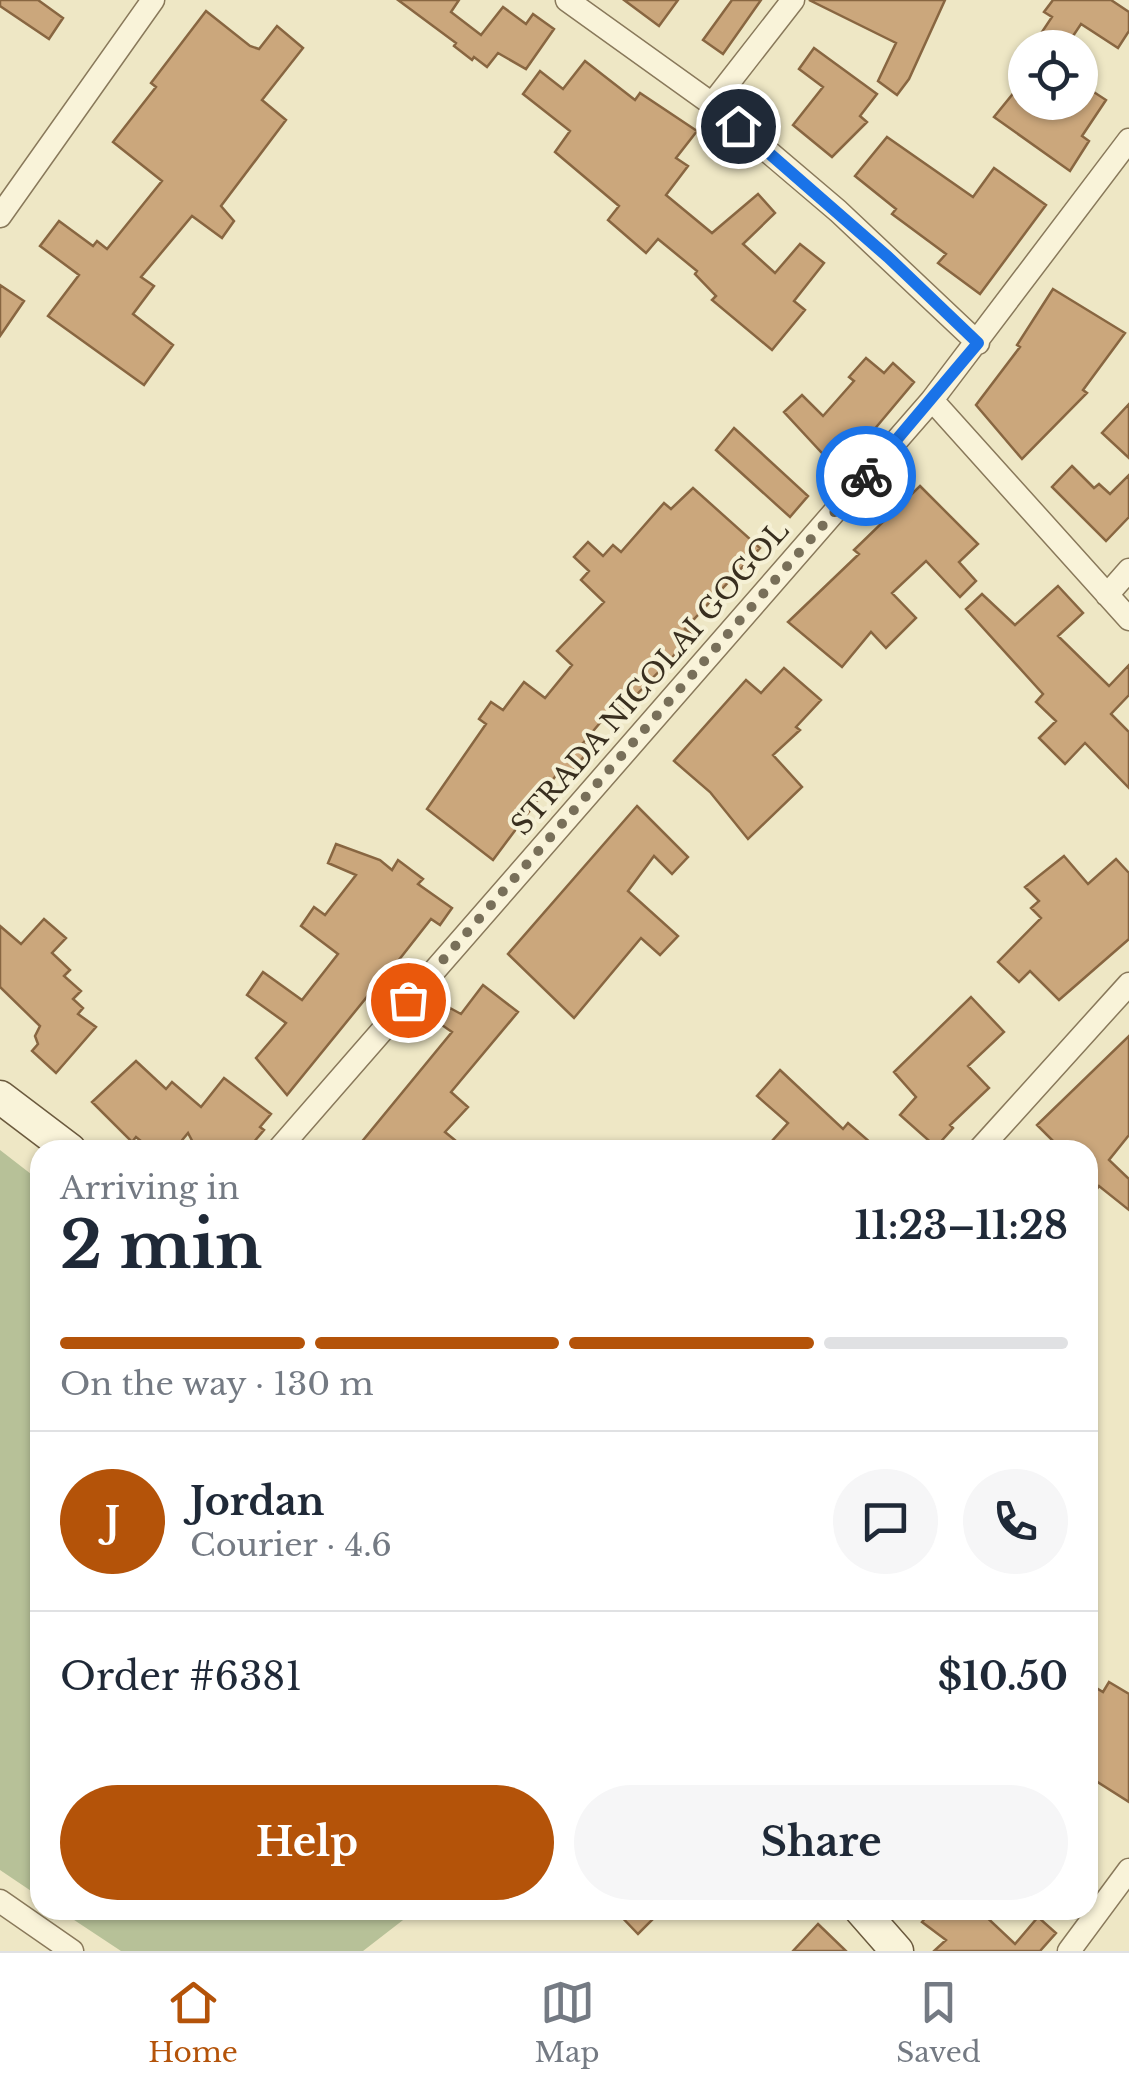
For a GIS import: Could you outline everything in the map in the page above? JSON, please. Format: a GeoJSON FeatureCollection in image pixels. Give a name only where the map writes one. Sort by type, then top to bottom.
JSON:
{"type":"FeatureCollection","features":[{"type":"Feature","properties":{"kind":"main road"},"geometry":{"type":"LineString","coordinates":[[0,1097],[57,1140]]}},
{"type":"Feature","properties":{"kind":"main road"},"geometry":{"type":"LineString","coordinates":[[870,1920],[897,1951]]}},
{"type":"Feature","properties":{"kind":"street"},"geometry":{"type":"LineString","coordinates":[[0,216],[153,0]]}},
{"type":"Feature","properties":{"kind":"street"},"geometry":{"type":"LineString","coordinates":[[566,0],[712,104],[838,211],[978,343]]}},
{"type":"Feature","properties":{"kind":"street"},"geometry":{"type":"LineString","coordinates":[[712,104],[793,0]]}},
{"type":"Feature","properties":{"kind":"street","name":"STRADA NICOLAI GOGOL"},"geometry":{"type":"LineString","coordinates":[[287,1140],[932,400],[1129,140]]}},
{"type":"Feature","properties":{"kind":"street"},"geometry":{"type":"LineString","coordinates":[[932,400],[1129,619]]}},
{"type":"Feature","properties":{"kind":"street"},"geometry":{"type":"LineString","coordinates":[[1107,594],[1129,570]]}},
{"type":"Feature","properties":{"kind":"street"},"geometry":{"type":"LineString","coordinates":[[988,1140],[1129,984]]}},
{"type":"Feature","properties":{"kind":"street"},"geometry":{"type":"LineString","coordinates":[[1098,1912],[1129,1870]]}},
{"type":"Feature","properties":{"kind":"street"},"geometry":{"type":"LineString","coordinates":[[0,1901],[72,1951]]}},
{"type":"Feature","properties":{"kind":"street"},"geometry":{"type":"LineString","coordinates":[[1069,1951],[1092,1920]]}},
{"type":"Feature","properties":{"kind":"green space"},"geometry":{"type":"Polygon","coordinates":[[[0,1150],[30,1173],[30,1890],[0,1870],[0,1150]]]}},
{"type":"Feature","properties":{"kind":"green space"},"geometry":{"type":"Polygon","coordinates":[[[74,1920],[403,1920],[363,1951],[121,1951],[74,1920]]]}},
{"type":"Feature","properties":{"kind":"building"},"geometry":{"type":"Polygon","coordinates":[[[0,0],[38,0],[63,18],[49,39],[0,6],[0,0]]]}},
{"type":"Feature","properties":{"kind":"building"},"geometry":{"type":"Polygon","coordinates":[[[398,0],[459,0],[451,12],[481,35],[503,7],[526,24],[533,14],[554,29],[526,69],[498,53],[487,67],[474,57],[472,60],[454,46],[456,43],[398,0]]]}},
{"type":"Feature","properties":{"kind":"building"},"geometry":{"type":"Polygon","coordinates":[[[624,0],[678,0],[659,26],[624,0]]]}},
{"type":"Feature","properties":{"kind":"building"},"geometry":{"type":"Polygon","coordinates":[[[732,0],[761,0],[723,54],[703,40],[732,0]]]}},
{"type":"Feature","properties":{"kind":"building"},"geometry":{"type":"Polygon","coordinates":[[[809,0],[945,0],[909,79],[897,95],[878,81],[896,43],[809,0]]]}},
{"type":"Feature","properties":{"kind":"building"},"geometry":{"type":"Polygon","coordinates":[[[1053,0],[1111,0],[1129,12],[1129,31],[1118,48],[1098,35],[1098,30],[1081,24],[1077,30],[1043,30],[1052,17],[1044,12],[1053,0]]]}},
{"type":"Feature","properties":{"kind":"building"},"geometry":{"type":"Polygon","coordinates":[[[206,11],[250,46],[259,49],[277,26],[303,48],[262,100],[286,120],[221,206],[234,221],[222,238],[192,216],[141,277],[154,286],[133,314],[173,345],[144,385],[48,316],[79,275],[40,246],[59,221],[93,246],[97,241],[107,249],[162,181],[113,142],[156,87],[151,83],[206,11]]]}},
{"type":"Feature","properties":{"kind":"building"},"geometry":{"type":"Polygon","coordinates":[[[814,48],[877,94],[860,116],[867,122],[832,157],[793,125],[823,87],[799,69],[814,48]]]}},
{"type":"Feature","properties":{"kind":"building"},"geometry":{"type":"Polygon","coordinates":[[[585,61],[635,100],[640,93],[697,131],[676,158],[688,166],[666,195],[712,233],[758,194],[775,213],[743,244],[775,273],[800,244],[824,263],[794,301],[805,310],[772,350],[712,300],[716,296],[695,274],[697,271],[658,239],[646,253],[608,220],[619,206],[555,152],[570,131],[523,94],[540,71],[563,89],[585,61]]]}},
{"type":"Feature","properties":{"kind":"building"},"geometry":{"type":"Polygon","coordinates":[[[1098,95],[1106,100],[1098,112],[1098,95]]]}},
{"type":"Feature","properties":{"kind":"building"},"geometry":{"type":"Polygon","coordinates":[[[1008,100],[1008,120],[1093,120],[1082,136],[1089,141],[1070,171],[994,117],[1008,100]]]}},
{"type":"Feature","properties":{"kind":"building"},"geometry":{"type":"Polygon","coordinates":[[[887,137],[973,197],[994,168],[1046,205],[980,294],[938,263],[946,254],[892,214],[896,209],[855,176],[887,137]]]}},
{"type":"Feature","properties":{"kind":"building"},"geometry":{"type":"Polygon","coordinates":[[[0,285],[24,301],[0,336],[0,285]]]}},
{"type":"Feature","properties":{"kind":"building"},"geometry":{"type":"Polygon","coordinates":[[[1053,289],[1125,333],[1083,390],[1087,393],[1022,459],[976,405],[1020,347],[1017,345],[1053,289]]]}},
{"type":"Feature","properties":{"kind":"building"},"geometry":{"type":"Polygon","coordinates":[[[866,358],[884,373],[893,363],[914,382],[873,431],[834,466],[784,412],[802,395],[823,416],[854,381],[849,377],[866,358]]]}},
{"type":"Feature","properties":{"kind":"building"},"geometry":{"type":"Polygon","coordinates":[[[1129,404],[1129,458],[1102,433],[1129,404]]]}},
{"type":"Feature","properties":{"kind":"building"},"geometry":{"type":"Polygon","coordinates":[[[734,428],[808,496],[790,517],[716,450],[734,428]]]}},
{"type":"Feature","properties":{"kind":"building"},"geometry":{"type":"Polygon","coordinates":[[[1072,466],[1094,488],[1099,484],[1110,494],[1129,475],[1129,517],[1106,541],[1052,487],[1072,466]]]}},
{"type":"Feature","properties":{"kind":"building"},"geometry":{"type":"Polygon","coordinates":[[[920,486],[978,544],[959,562],[976,581],[960,597],[926,561],[892,593],[916,618],[886,648],[871,632],[842,667],[788,622],[859,554],[854,550],[920,486]]]}},
{"type":"Feature","properties":{"kind":"building"},"geometry":{"type":"Polygon","coordinates":[[[693,488],[760,548],[685,629],[692,635],[668,662],[622,710],[616,704],[583,743],[590,749],[565,780],[557,774],[493,860],[427,809],[486,724],[479,719],[491,702],[503,710],[524,682],[545,698],[572,665],[557,651],[604,602],[581,580],[589,571],[574,557],[588,542],[603,556],[613,545],[621,552],[664,503],[671,509],[693,488]]]}},
{"type":"Feature","properties":{"kind":"building"},"geometry":{"type":"Polygon","coordinates":[[[1058,586],[1083,613],[1058,636],[1109,686],[1129,665],[1129,695],[1111,714],[1129,732],[1129,788],[1085,743],[1065,764],[1039,738],[1056,721],[1036,702],[1043,694],[966,609],[982,594],[1015,625],[1058,586]]]}},
{"type":"Feature","properties":{"kind":"building"},"geometry":{"type":"Polygon","coordinates":[[[784,668],[821,700],[796,727],[800,730],[773,755],[802,787],[748,839],[710,792],[674,761],[746,680],[761,693],[784,668]]]}},
{"type":"Feature","properties":{"kind":"building"},"geometry":{"type":"Polygon","coordinates":[[[637,806],[688,857],[672,874],[654,856],[628,891],[678,936],[660,955],[641,938],[574,1018],[508,954],[637,806]]]}},
{"type":"Feature","properties":{"kind":"building"},"geometry":{"type":"Polygon","coordinates":[[[336,844],[380,860],[392,870],[398,860],[423,879],[418,884],[452,908],[440,925],[431,919],[391,970],[400,981],[388,995],[375,987],[287,1095],[256,1058],[286,1023],[247,995],[263,972],[302,1000],[338,954],[301,926],[314,907],[325,915],[356,875],[328,863],[336,844]]]}},
{"type":"Feature","properties":{"kind":"building"},"geometry":{"type":"Polygon","coordinates":[[[1064,856],[1088,884],[1116,859],[1129,873],[1129,939],[1059,1000],[1030,971],[1019,982],[998,962],[1041,918],[1031,908],[1039,901],[1025,887],[1064,856]]]}},
{"type":"Feature","properties":{"kind":"building"},"geometry":{"type":"Polygon","coordinates":[[[44,919],[66,938],[52,953],[70,970],[64,976],[81,991],[73,999],[83,1008],[78,1014],[96,1027],[56,1073],[32,1051],[38,1044],[35,1036],[40,1026],[0,987],[0,926],[21,944],[44,919]]]}},
{"type":"Feature","properties":{"kind":"building"},"geometry":{"type":"Polygon","coordinates":[[[483,985],[518,1012],[451,1092],[468,1107],[445,1132],[455,1140],[363,1140],[452,1032],[439,1023],[450,1008],[461,1014],[483,985]]]}},
{"type":"Feature","properties":{"kind":"building"},"geometry":{"type":"Polygon","coordinates":[[[971,997],[1004,1032],[968,1066],[989,1088],[950,1125],[953,1128],[942,1140],[928,1140],[900,1115],[916,1097],[894,1072],[971,997]]]}},
{"type":"Feature","properties":{"kind":"building"},"geometry":{"type":"Polygon","coordinates":[[[1129,1036],[1129,1135],[1109,1160],[1129,1179],[1129,1210],[1098,1187],[1098,1140],[1052,1140],[1037,1125],[1129,1036]]]}},
{"type":"Feature","properties":{"kind":"building"},"geometry":{"type":"Polygon","coordinates":[[[136,1061],[166,1089],[172,1082],[201,1107],[224,1078],[271,1114],[256,1140],[192,1140],[188,1133],[182,1140],[130,1140],[92,1102],[136,1061]]]}},
{"type":"Feature","properties":{"kind":"building"},"geometry":{"type":"Polygon","coordinates":[[[780,1070],[843,1129],[848,1123],[868,1140],[773,1140],[788,1123],[757,1096],[780,1070]]]}},
{"type":"Feature","properties":{"kind":"building"},"geometry":{"type":"Polygon","coordinates":[[[1109,1682],[1129,1694],[1129,1802],[1098,1782],[1098,1689],[1103,1692],[1109,1682]]]}},
{"type":"Feature","properties":{"kind":"building"},"geometry":{"type":"Polygon","coordinates":[[[625,1920],[652,1920],[638,1934],[625,1920]]]}},
{"type":"Feature","properties":{"kind":"building"},"geometry":{"type":"Polygon","coordinates":[[[990,1920],[1015,1944],[1035,1920],[1041,1920],[1056,1933],[1040,1951],[934,1951],[946,1940],[922,1922],[990,1920]]]}},
{"type":"Feature","properties":{"kind":"building"},"geometry":{"type":"Polygon","coordinates":[[[818,1924],[846,1951],[793,1951],[818,1924]]]}},
{"type":"Feature","properties":{"kind":"way so far"},"geometry":{"type":"LineString","coordinates":[[408,1000],[866,476]]}},
{"type":"Feature","properties":{"kind":"route"},"geometry":{"type":"LineString","coordinates":[[738,126],[838,211],[978,343],[866,476]]}}]}
